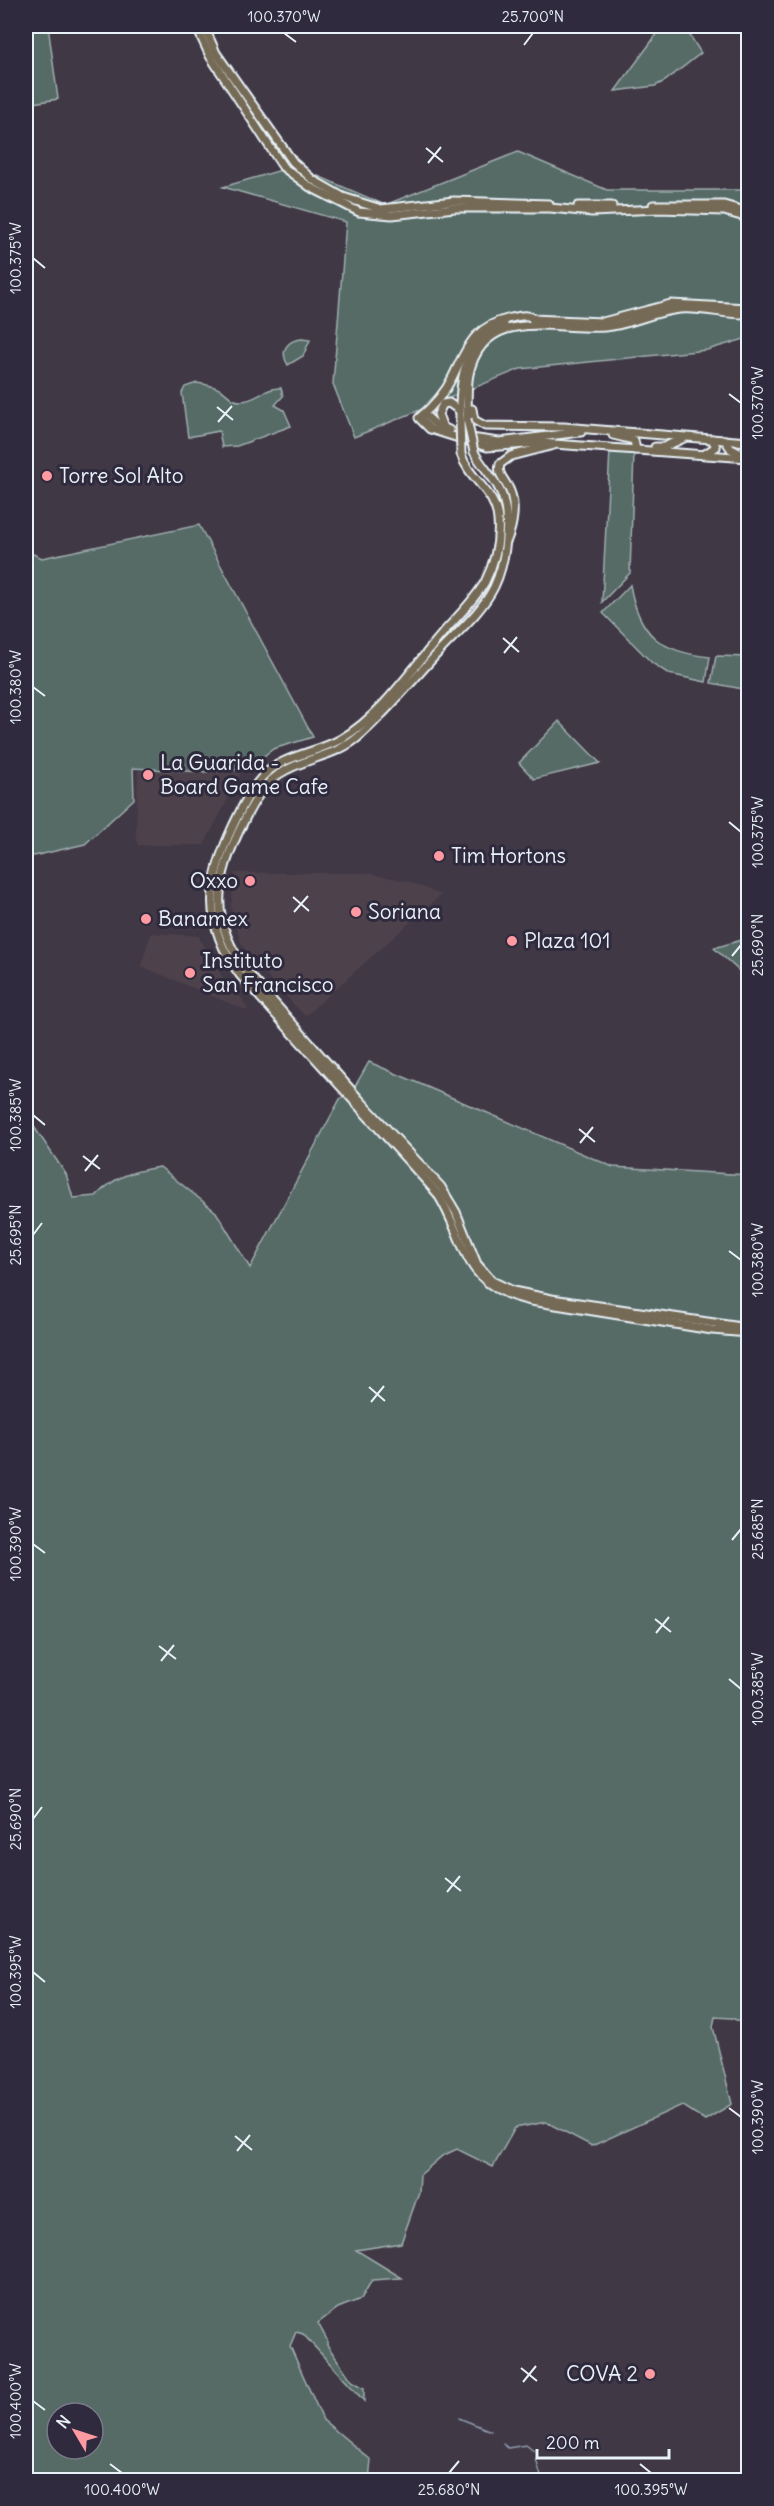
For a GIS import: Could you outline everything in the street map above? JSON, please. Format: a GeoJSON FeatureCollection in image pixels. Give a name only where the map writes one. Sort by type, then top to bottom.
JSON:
{"type":"FeatureCollection","features":[{"type":"Feature","properties":{"kind":"main road"},"geometry":{"type":"LineString","coordinates":[[196,26],[210,56],[284,167],[359,212],[376,215],[455,208],[550,208],[592,212],[724,211],[748,218]]}},
{"type":"Feature","properties":{"kind":"main road"},"geometry":{"type":"LineString","coordinates":[[204,26],[211,45],[291,160],[312,184],[359,204],[381,209],[475,201],[592,207],[724,205],[748,212]]}},
{"type":"Feature","properties":{"kind":"main road"},"geometry":{"type":"LineString","coordinates":[[748,308],[671,304],[603,322],[525,316],[504,320],[481,331],[464,351],[446,388],[419,418],[426,428],[481,446],[556,444],[607,447],[613,443],[678,453],[748,457]]}},
{"type":"Feature","properties":{"kind":"main road"},"geometry":{"type":"LineString","coordinates":[[748,314],[683,309],[604,327],[519,325],[501,331],[484,345],[469,373],[461,454],[469,471],[488,492],[496,507],[498,521],[496,548],[486,579],[471,601],[369,717],[327,746],[273,767],[260,780],[239,815],[218,859],[212,891],[214,923],[225,953],[240,975],[308,1053],[437,1193],[450,1215],[471,1264],[490,1286],[502,1293],[531,1301],[748,1334]]}},
{"type":"Feature","properties":{"kind":"main road"},"geometry":{"type":"LineString","coordinates":[[505,545],[506,513],[503,498],[474,453],[460,411],[463,369],[472,350],[499,326],[534,318]]}},
{"type":"Feature","properties":{"kind":"main road"},"geometry":{"type":"LineString","coordinates":[[469,373],[472,416],[476,423],[485,426],[564,427],[748,442]]}},
{"type":"Feature","properties":{"kind":"main road"},"geometry":{"type":"LineString","coordinates":[[443,428],[438,417],[443,404],[449,403],[460,411]]}},
{"type":"Feature","properties":{"kind":"main road"},"geometry":{"type":"LineString","coordinates":[[424,414],[443,428],[488,442],[582,429]]}},
{"type":"Feature","properties":{"kind":"main road"},"geometry":{"type":"LineString","coordinates":[[608,431],[632,439],[636,447]]}},
{"type":"Feature","properties":{"kind":"main road"},"geometry":{"type":"LineString","coordinates":[[636,447],[660,447],[687,437]]}},
{"type":"Feature","properties":{"kind":"main road"},"geometry":{"type":"LineString","coordinates":[[702,455],[716,447],[712,439]]}},
{"type":"Feature","properties":{"kind":"main road"},"geometry":{"type":"LineString","coordinates":[[725,440],[731,450],[748,457]]}},
{"type":"Feature","properties":{"kind":"main road"},"geometry":{"type":"LineString","coordinates":[[675,443],[678,453]]}},
{"type":"Feature","properties":{"kind":"main road"},"geometry":{"type":"LineString","coordinates":[[556,444],[511,456],[500,464],[499,474],[510,490],[513,500],[512,524],[499,574],[484,602],[367,728],[343,747],[290,768],[268,784],[248,812],[221,874],[219,891],[224,929],[238,960],[441,1187],[456,1212],[477,1264],[483,1273],[502,1287],[552,1299],[748,1328]]}},
{"type":"Feature","properties":{"kind":"shaded area"},"geometry":{"type":"Polygon","coordinates":[[[243,769],[204,845],[138,845],[136,840],[138,770],[204,772],[243,769]]]}},
{"type":"Feature","properties":{"kind":"shaded area"},"geometry":{"type":"Polygon","coordinates":[[[235,873],[367,873],[410,882],[441,895],[305,1016],[257,966],[241,943],[231,908],[235,873]]]}},
{"type":"Feature","properties":{"kind":"shaded area","name":"Instituto San Francisco"},"geometry":{"type":"Polygon","coordinates":[[[151,933],[198,936],[225,981],[243,1000],[248,1011],[141,966],[151,933]]]}},
{"type":"Feature","properties":{"kind":"green space"},"geometry":{"type":"Polygon","coordinates":[[[26,26],[48,26],[58,99],[26,104],[26,26]]]}},
{"type":"Feature","properties":{"kind":"green space"},"geometry":{"type":"Polygon","coordinates":[[[671,26],[684,26],[701,53],[655,86],[615,91],[660,30],[671,26]]]}},
{"type":"Feature","properties":{"kind":"green space"},"geometry":{"type":"Polygon","coordinates":[[[518,152],[607,190],[748,190],[748,338],[707,350],[520,369],[354,437],[333,384],[346,222],[223,187],[295,166],[385,205],[518,152]]]}},
{"type":"Feature","properties":{"kind":"green space"},"geometry":{"type":"Polygon","coordinates":[[[302,339],[310,340],[303,356],[288,365],[284,355],[286,347],[302,339]]]}},
{"type":"Feature","properties":{"kind":"green space"},"geometry":{"type":"Polygon","coordinates":[[[197,383],[215,387],[237,401],[252,399],[275,388],[281,388],[283,396],[275,405],[284,410],[291,426],[237,446],[222,447],[219,431],[188,437],[182,393],[185,387],[197,383]]]}},
{"type":"Feature","properties":{"kind":"green space"},"geometry":{"type":"Polygon","coordinates":[[[610,450],[634,452],[630,573],[602,602],[610,450]]]}},
{"type":"Feature","properties":{"kind":"green space"},"geometry":{"type":"Polygon","coordinates":[[[199,525],[313,737],[273,749],[251,766],[243,769],[204,772],[133,768],[134,799],[85,844],[34,856],[26,854],[26,551],[42,558],[199,525]]]}},
{"type":"Feature","properties":{"kind":"green space"},"geometry":{"type":"Polygon","coordinates":[[[630,585],[639,617],[655,638],[678,651],[710,657],[706,682],[669,674],[652,663],[603,613],[630,585]]]}},
{"type":"Feature","properties":{"kind":"green space"},"geometry":{"type":"Polygon","coordinates":[[[716,656],[748,657],[748,690],[711,683],[716,656]]]}},
{"type":"Feature","properties":{"kind":"green space"},"geometry":{"type":"Polygon","coordinates":[[[559,721],[600,763],[534,779],[519,763],[559,721]]]}},
{"type":"Feature","properties":{"kind":"green space"},"geometry":{"type":"Polygon","coordinates":[[[748,938],[748,979],[714,948],[748,938]]]}},
{"type":"Feature","properties":{"kind":"green space"},"geometry":{"type":"Polygon","coordinates":[[[369,1062],[613,1167],[748,1175],[748,2024],[731,2018],[715,2017],[713,2027],[732,2104],[705,2120],[682,2105],[592,2146],[546,2122],[515,2128],[493,2167],[457,2149],[442,2156],[420,2175],[419,2192],[401,2243],[356,2250],[402,2278],[372,2280],[361,2299],[338,2308],[318,2323],[327,2340],[327,2345],[352,2381],[364,2388],[364,2401],[303,2334],[296,2332],[290,2346],[323,2420],[371,2460],[369,2480],[26,2480],[26,1115],[66,1174],[73,1198],[96,1196],[117,1179],[141,1170],[160,1167],[216,1212],[250,1268],[340,1099],[354,1088],[369,1062]]]}},
{"type":"Feature","properties":{"kind":"waterway"},"geometry":{"type":"LineString","coordinates":[[459,2418],[491,2431]]}},
{"type":"Feature","properties":{"kind":"waterway"},"geometry":{"type":"LineString","coordinates":[[503,2444],[508,2448],[526,2445],[535,2452]]}},
{"type":"Feature","properties":{"kind":"waterway"},"geometry":{"type":"LineString","coordinates":[[536,2459],[542,2480]]}},
{"type":"Feature","properties":{"kind":"place","name":"Torre Sol Alto"},"geometry":{"type":"Point","coordinates":[47,476]}},
{"type":"Feature","properties":{"kind":"place","name":"La Guarida - Board Game Cafe"},"geometry":{"type":"Point","coordinates":[148,775]}},
{"type":"Feature","properties":{"kind":"place","name":"Tim Hortons"},"geometry":{"type":"Point","coordinates":[439,856]}},
{"type":"Feature","properties":{"kind":"place","name":"Oxxo"},"geometry":{"type":"Point","coordinates":[250,881]}},
{"type":"Feature","properties":{"kind":"place","name":"Soriana"},"geometry":{"type":"Point","coordinates":[356,912]}},
{"type":"Feature","properties":{"kind":"place","name":"Banamex"},"geometry":{"type":"Point","coordinates":[146,919]}},
{"type":"Feature","properties":{"kind":"place","name":"Plaza 101"},"geometry":{"type":"Point","coordinates":[512,941]}},
{"type":"Feature","properties":{"kind":"place","name":"Instituto San Francisco"},"geometry":{"type":"Point","coordinates":[190,973]}},
{"type":"Feature","properties":{"kind":"place","name":"COVA 2"},"geometry":{"type":"Point","coordinates":[650,2374]}}]}
